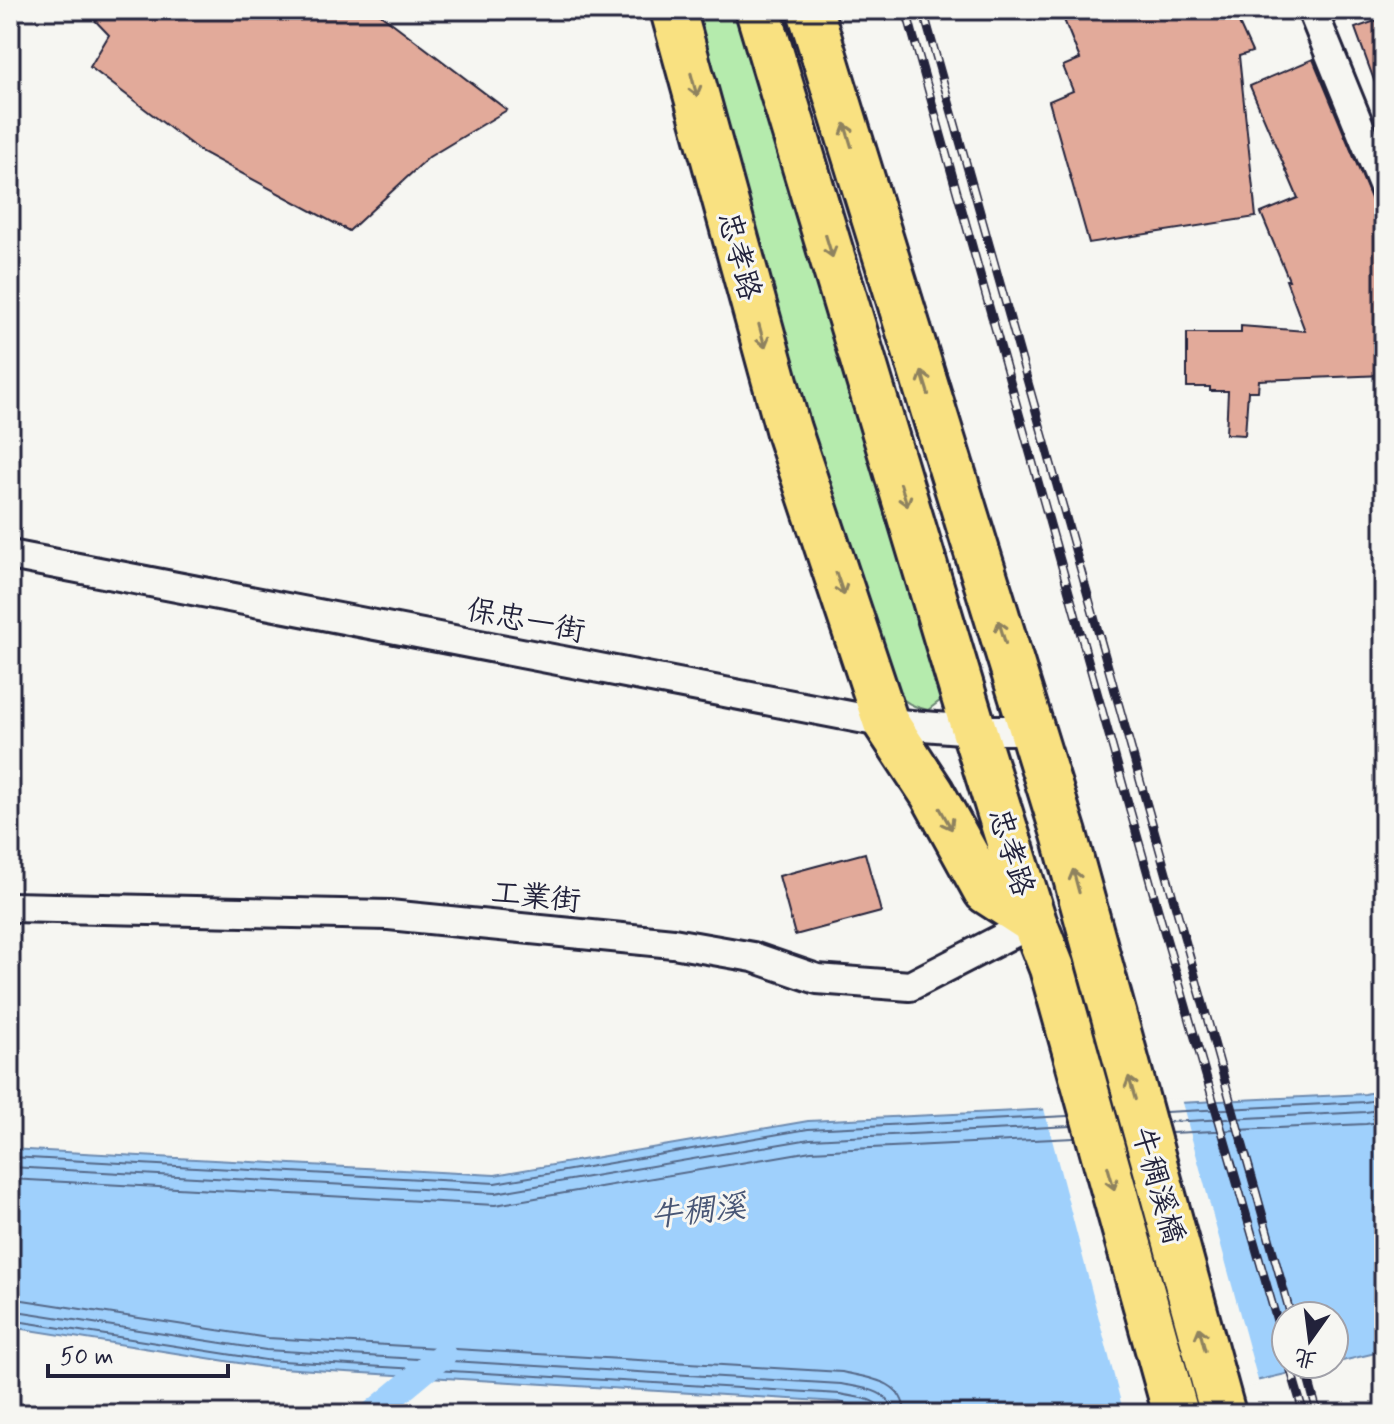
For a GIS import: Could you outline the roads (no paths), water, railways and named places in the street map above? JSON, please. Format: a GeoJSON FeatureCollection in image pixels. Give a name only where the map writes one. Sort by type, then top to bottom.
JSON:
{"type":"FeatureCollection","features":[{"type":"Feature","properties":{"kind":"main road","name":"忠孝路"},"geometry":{"type":"LineString","coordinates":[[673,10],[788,429],[886,723],[932,793],[986,891],[1034,922]]}},
{"type":"Feature","properties":{"kind":"main road","name":"忠孝路"},"geometry":{"type":"LineString","coordinates":[[758,10],[1034,922]]}},
{"type":"Feature","properties":{"kind":"main road","name":"忠孝路"},"geometry":{"type":"LineString","coordinates":[[810,10],[1064,834],[1096,956]]}},
{"type":"Feature","properties":{"kind":"main road","name":"牛稠溪橋"},"geometry":{"type":"LineString","coordinates":[[1034,922],[1052,968],[1176,1414]]}},
{"type":"Feature","properties":{"kind":"main road","name":"牛稠溪橋"},"geometry":{"type":"LineString","coordinates":[[1096,956],[1223,1414]]}},
{"type":"Feature","properties":{"kind":"street"},"geometry":{"type":"LineString","coordinates":[[1312,10],[1384,187]]}},
{"type":"Feature","properties":{"kind":"street","name":"保忠一街"},"geometry":{"type":"LineString","coordinates":[[10,555],[886,723],[974,730],[1032,730]]}},
{"type":"Feature","properties":{"kind":"street","name":"工業街"},"geometry":{"type":"LineString","coordinates":[[10,907],[389,915],[673,943],[753,957],[817,979],[910,986],[1034,922]]}},
{"type":"Feature","properties":{"kind":"water","name":"牛稠溪"},"geometry":{"type":"Polygon","coordinates":[[[1384,1090],[1384,1351],[1350,1359],[1350,1300],[1270,1300],[1270,1378],[1113,1414],[891,1414],[839,1402],[264,1367],[10,1327],[10,1149],[495,1175],[808,1121],[1365,1094],[1384,1090]]]}},
{"type":"Feature","properties":{"kind":"waterway"},"geometry":{"type":"LineString","coordinates":[[372,1414],[443,1355]]}},
{"type":"Feature","properties":{"kind":"railway"},"geometry":{"type":"LineString","coordinates":[[906,10],[1158,910],[1271,1300]]}},
{"type":"Feature","properties":{"kind":"railway"},"geometry":{"type":"LineString","coordinates":[[923,10],[1286,1300]]}},
{"type":"Feature","properties":{"kind":"railway"},"geometry":{"type":"LineString","coordinates":[[1294,1380],[1304,1414]]}},
{"type":"Feature","properties":{"kind":"railway"},"geometry":{"type":"LineString","coordinates":[[1308,1380],[1318,1414]]}}]}
